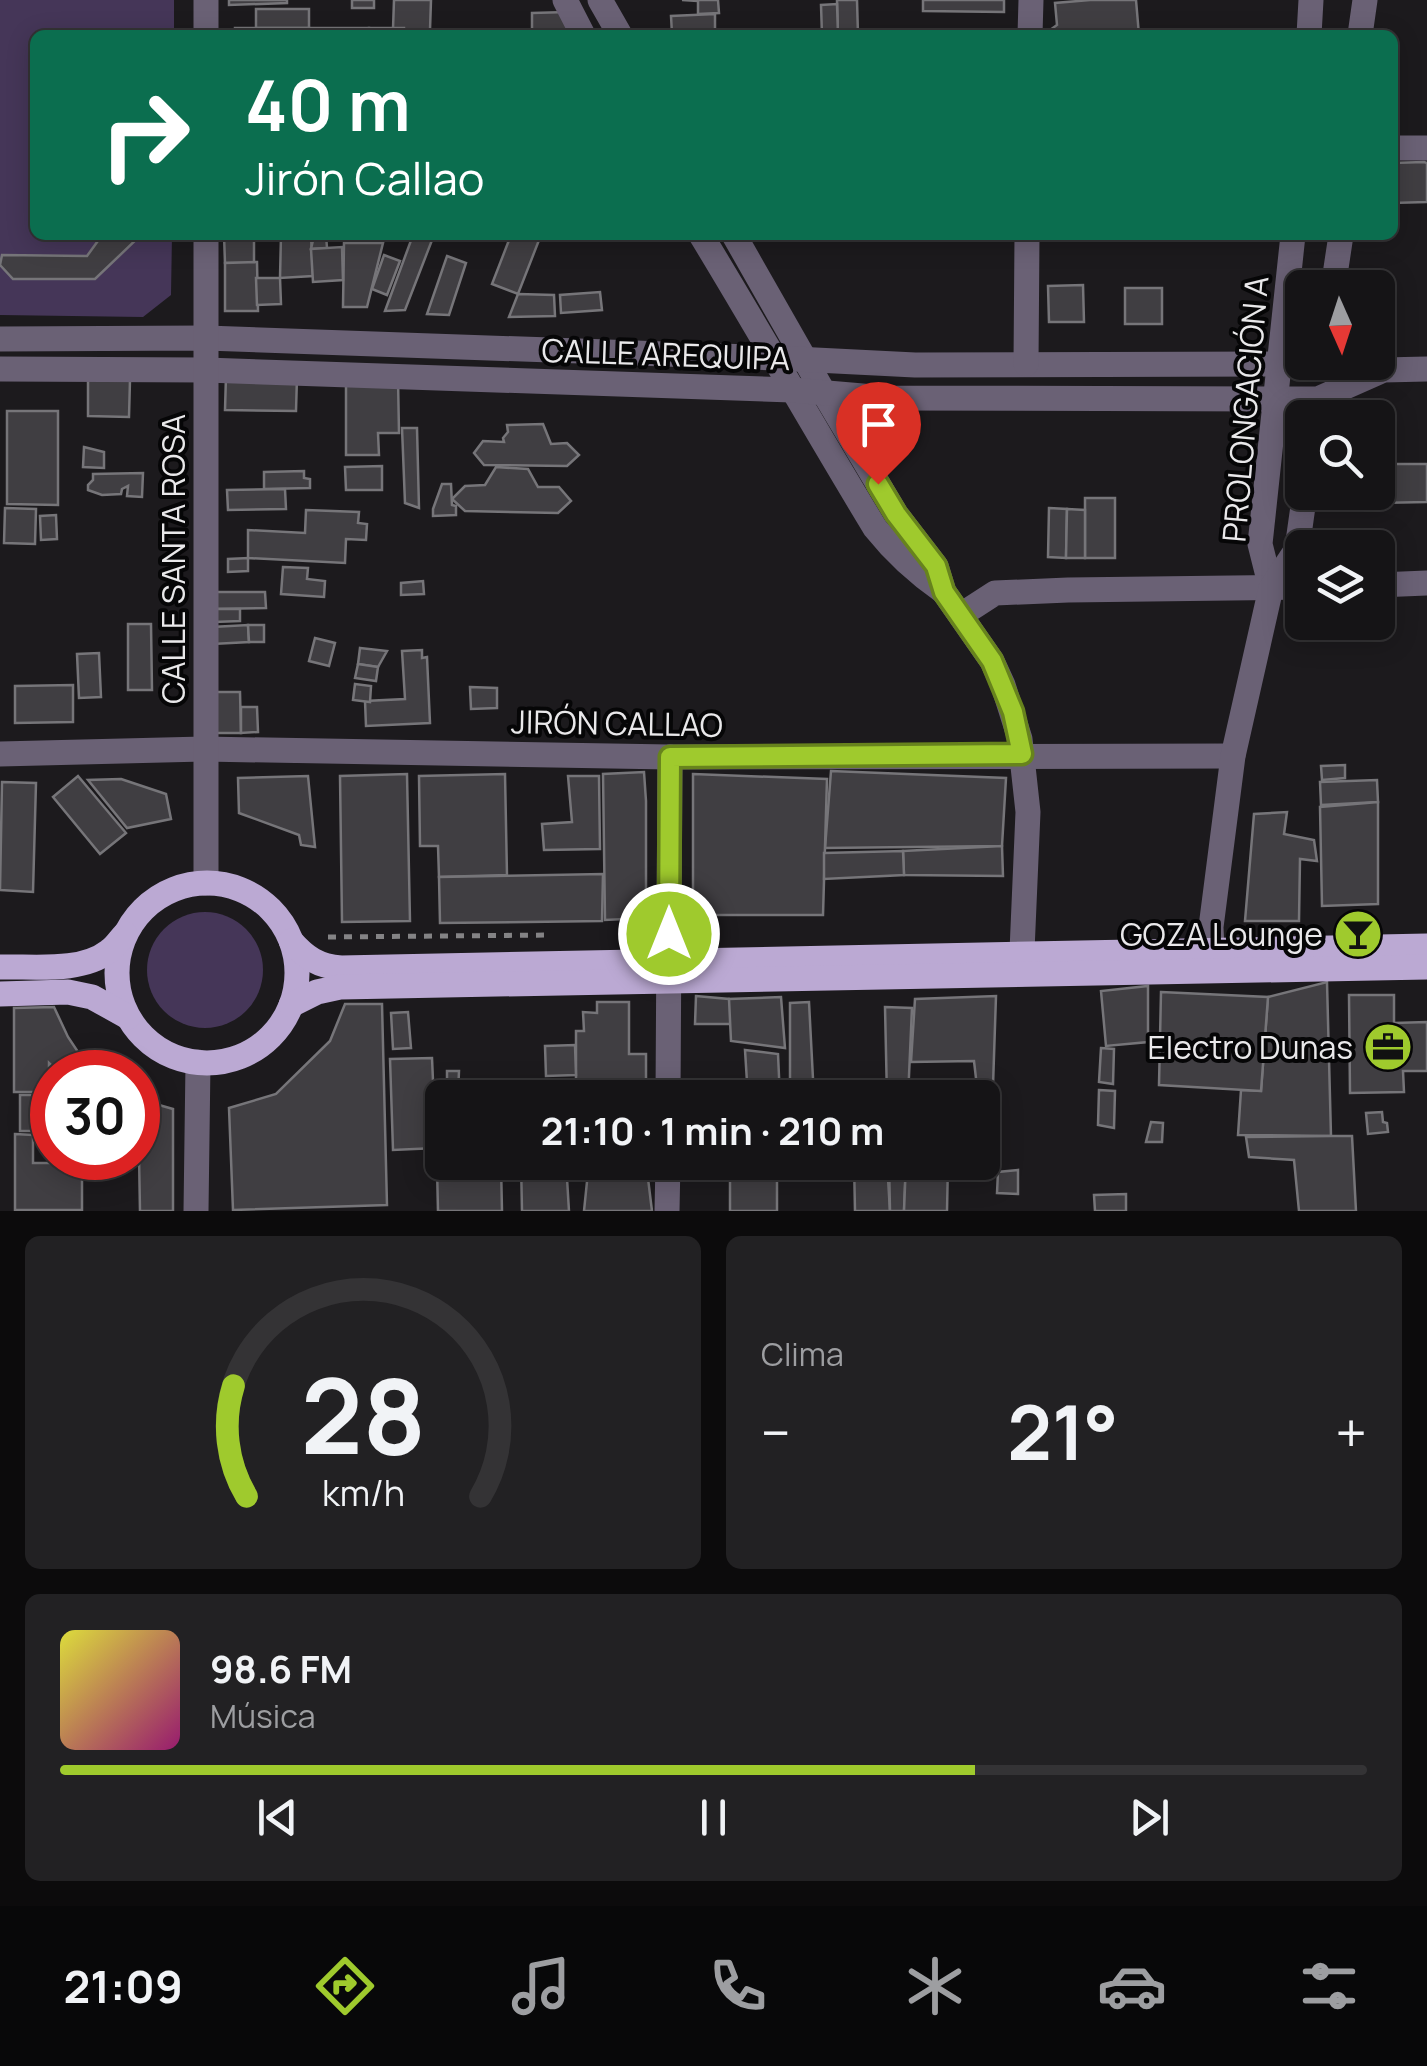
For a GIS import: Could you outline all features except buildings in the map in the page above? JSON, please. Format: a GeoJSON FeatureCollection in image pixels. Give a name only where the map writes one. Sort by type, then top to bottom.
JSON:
{"type":"FeatureCollection","features":[{"type":"Feature","properties":{"kind":"main road"},"geometry":{"type":"LineString","coordinates":[[0,967],[86,962],[108,952],[139,913],[158,897],[182,886],[206,883],[232,886],[256,898],[276,915],[291,941],[314,962],[326,967],[669,971]]}},
{"type":"Feature","properties":{"kind":"main road"},"geometry":{"type":"LineString","coordinates":[[125,934],[117,962],[118,990],[128,1017],[146,1040],[158,1048],[198,1062],[236,1058],[270,1037],[282,1023],[291,1006],[297,974],[291,941]]}},
{"type":"Feature","properties":{"kind":"main road"},"geometry":{"type":"LineString","coordinates":[[1022,964],[1212,950],[1427,946]]}},
{"type":"Feature","properties":{"kind":"main road"},"geometry":{"type":"LineString","coordinates":[[291,1006],[317,992],[340,986],[669,971],[1022,964],[1427,967]]}},
{"type":"Feature","properties":{"kind":"main road"},"geometry":{"type":"LineString","coordinates":[[0,994],[68,992],[92,997],[128,1017]]}},
{"type":"Feature","properties":{"kind":"street"},"geometry":{"type":"LineString","coordinates":[[206,0],[206,30]]}},
{"type":"Feature","properties":{"kind":"street"},"geometry":{"type":"LineString","coordinates":[[565,0],[580,30]]}},
{"type":"Feature","properties":{"kind":"street"},"geometry":{"type":"LineString","coordinates":[[600,0],[617,30]]}},
{"type":"Feature","properties":{"kind":"street"},"geometry":{"type":"LineString","coordinates":[[1030,30],[1031,0]]}},
{"type":"Feature","properties":{"kind":"street"},"geometry":{"type":"LineString","coordinates":[[1309,30],[1312,0]]}},
{"type":"Feature","properties":{"kind":"street"},"geometry":{"type":"LineString","coordinates":[[1361,30],[1365,0]]}},
{"type":"Feature","properties":{"kind":"street"},"geometry":{"type":"LineString","coordinates":[[1398,148],[1427,148]]}},
{"type":"Feature","properties":{"kind":"street","name":"CALLE SANTA ROSA"},"geometry":{"type":"LineString","coordinates":[[206,240],[206,883]]}},
{"type":"Feature","properties":{"kind":"street"},"geometry":{"type":"LineString","coordinates":[[703,240],[875,528],[921,576],[944,592]]}},
{"type":"Feature","properties":{"kind":"street"},"geometry":{"type":"LineString","coordinates":[[737,240],[896,514],[936,566],[944,592],[992,661],[1003,685],[1022,754],[1028,812],[1022,964]]}},
{"type":"Feature","properties":{"kind":"street"},"geometry":{"type":"LineString","coordinates":[[1026,364],[1027,240]]}},
{"type":"Feature","properties":{"kind":"street","name":"PROLONGACIÓN A"},"geometry":{"type":"LineString","coordinates":[[1271,588],[1260,544],[1293,240]]}},
{"type":"Feature","properties":{"kind":"street"},"geometry":{"type":"LineString","coordinates":[[1336,270],[1340,240]]}},
{"type":"Feature","properties":{"kind":"street","name":"CALLE AREQUIPA"},"geometry":{"type":"LineString","coordinates":[[0,339],[206,338],[915,365],[1285,364]]}},
{"type":"Feature","properties":{"kind":"street","name":"CALLE AREQUIPA"},"geometry":{"type":"LineString","coordinates":[[0,369],[206,370],[792,390],[905,398],[1285,400]]}},
{"type":"Feature","properties":{"kind":"street"},"geometry":{"type":"LineString","coordinates":[[1395,370],[1427,369]]}},
{"type":"Feature","properties":{"kind":"street","name":"CALLE AREQUIPA"},"geometry":{"type":"LineString","coordinates":[[1330,400],[1366,380]]}},
{"type":"Feature","properties":{"kind":"street","name":"PROLONGACIÓN A"},"geometry":{"type":"LineString","coordinates":[[1212,950],[1211,927],[1232,756],[1271,588],[1297,549],[1302,510]]}},
{"type":"Feature","properties":{"kind":"street"},"geometry":{"type":"LineString","coordinates":[[1395,584],[1427,583]]}},
{"type":"Feature","properties":{"kind":"street"},"geometry":{"type":"LineString","coordinates":[[961,616],[995,593],[1285,588]]}},
{"type":"Feature","properties":{"kind":"street","name":"JIRÓN CALLAO"},"geometry":{"type":"LineString","coordinates":[[0,754],[204,749],[670,757],[1232,756]]}},
{"type":"Feature","properties":{"kind":"street"},"geometry":{"type":"LineString","coordinates":[[668,1080],[670,757]]}},
{"type":"Feature","properties":{"kind":"street"},"geometry":{"type":"LineString","coordinates":[[196,1211],[198,1062]]}},
{"type":"Feature","properties":{"kind":"street"},"geometry":{"type":"LineString","coordinates":[[668,1180],[668,1211]]}},
{"type":"Feature","properties":{"kind":"shaded area"},"geometry":{"type":"Polygon","coordinates":[[[0,0],[174,0],[174,30],[30,30],[30,240],[172,240],[171,295],[143,317],[0,315],[0,0]]]}},
{"type":"Feature","properties":{"kind":"shaded area"},"geometry":{"type":"Polygon","coordinates":[[[205,912],[227,916],[246,929],[259,948],[263,970],[259,992],[246,1011],[227,1024],[205,1028],[183,1024],[164,1011],[151,992],[147,970],[151,948],[164,929],[183,916],[205,912]]]}},
{"type":"Feature","properties":{"kind":"place","name":"GOZA Lounge"},"geometry":{"type":"Point","coordinates":[1358,934]}},
{"type":"Feature","properties":{"kind":"place","name":"Electro Dunas"},"geometry":{"type":"Point","coordinates":[1388,1047]}},
{"type":"Feature","properties":{"kind":"route"},"geometry":{"type":"LineString","coordinates":[[669,934],[670,757],[1022,754],[1013,712],[992,661],[944,592],[936,566],[878,484]]}}]}
